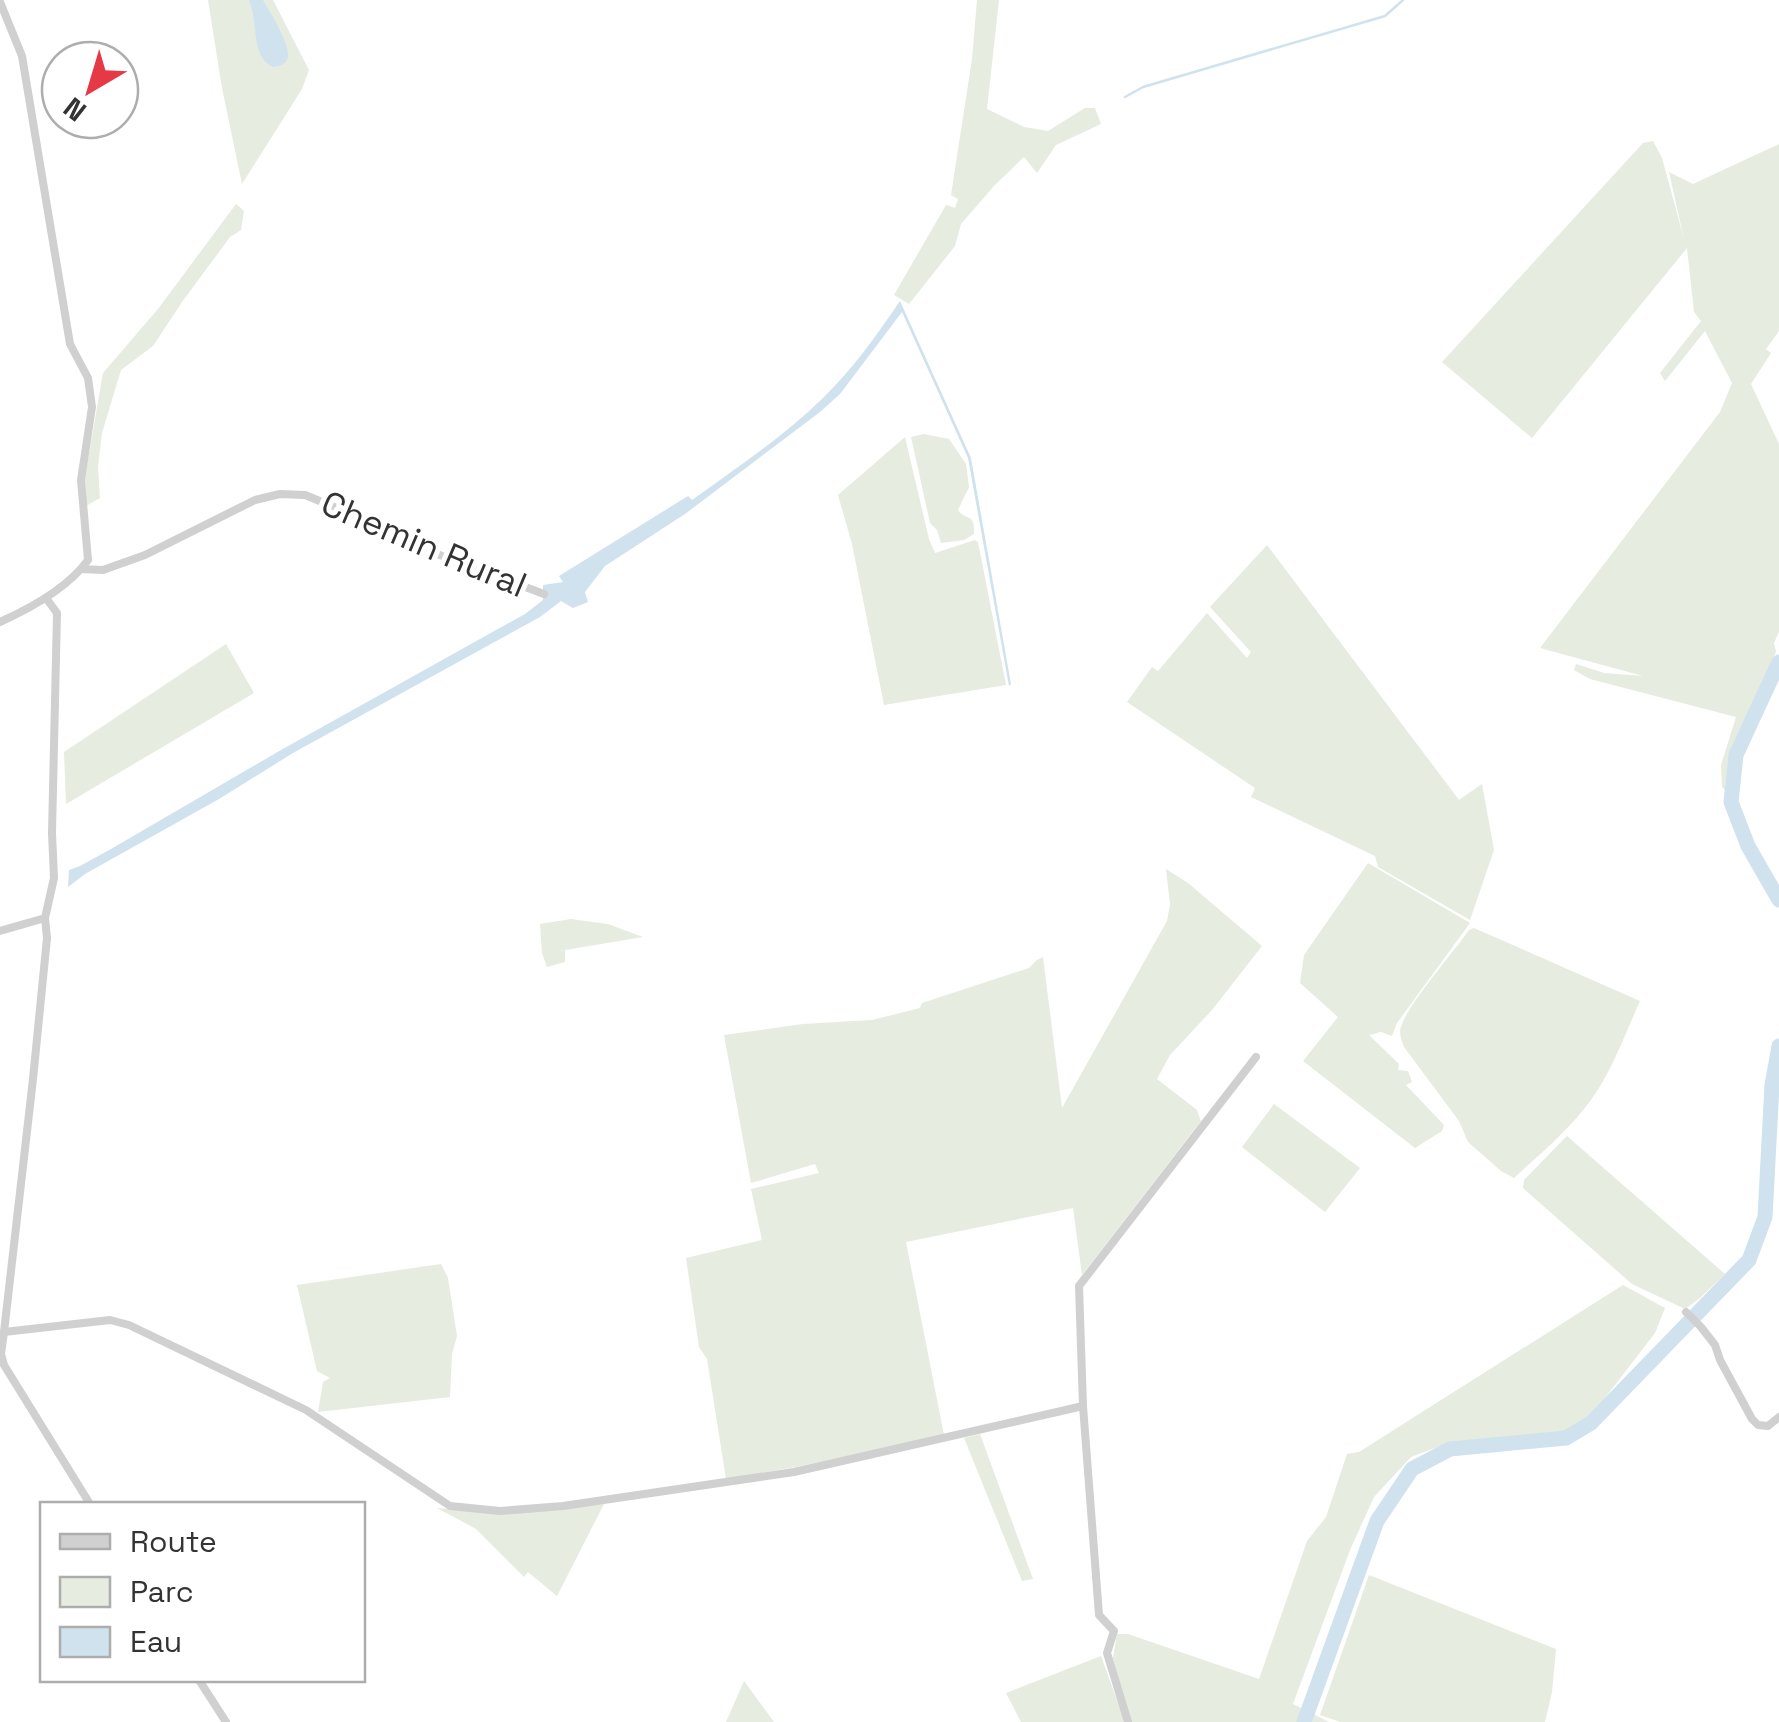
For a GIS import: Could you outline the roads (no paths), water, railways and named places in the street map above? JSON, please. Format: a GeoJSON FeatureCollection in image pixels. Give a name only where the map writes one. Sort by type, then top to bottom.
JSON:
{"type":"FeatureCollection","features":[{"type":"Feature","properties":{"kind":"street"},"geometry":{"type":"LineString","coordinates":[[0,2],[22,56],[70,344],[88,378],[92,406],[81,480],[88,560],[46,598],[0,622]]}},
{"type":"Feature","properties":{"kind":"street","name":"Chemin Rural"},"geometry":{"type":"LineString","coordinates":[[80,569],[103,570],[144,555],[255,500],[280,494],[305,495],[437,554],[544,594]]}},
{"type":"Feature","properties":{"kind":"street"},"geometry":{"type":"LineString","coordinates":[[46,598],[57,613],[54,878],[45,918],[34,1064],[1,1354],[4,1365],[89,1502]]}},
{"type":"Feature","properties":{"kind":"street"},"geometry":{"type":"LineString","coordinates":[[0,931],[45,918]]}},
{"type":"Feature","properties":{"kind":"street"},"geometry":{"type":"LineString","coordinates":[[1128,1722],[1107,1653],[1114,1632],[1099,1615],[1083,1406],[1079,1286],[1256,1056]]}},
{"type":"Feature","properties":{"kind":"street"},"geometry":{"type":"LineString","coordinates":[[1686,1312],[1715,1346],[1752,1420],[1768,1426],[1779,1417]]}},
{"type":"Feature","properties":{"kind":"street"},"geometry":{"type":"LineString","coordinates":[[4,1332],[110,1320],[130,1325],[306,1410],[450,1506],[500,1511],[563,1506],[794,1472],[1083,1406]]}},
{"type":"Feature","properties":{"kind":"street"},"geometry":{"type":"LineString","coordinates":[[201,1682],[226,1722]]}},
{"type":"Feature","properties":{"kind":"water"},"geometry":{"type":"Polygon","coordinates":[[[249,0],[263,0],[275,21],[287,47],[283,64],[273,67],[261,55],[249,0]]]}},
{"type":"Feature","properties":{"kind":"water"},"geometry":{"type":"Polygon","coordinates":[[[900,301],[971,458],[1009,686],[968,458],[902,312],[840,394],[685,514],[605,566],[585,592],[588,602],[573,608],[561,601],[540,617],[293,753],[68,887],[69,870],[525,614],[543,600],[543,585],[563,582],[559,576],[688,496],[692,500],[822,399],[864,352],[900,301]]]}},
{"type":"Feature","properties":{"kind":"waterway"},"geometry":{"type":"LineString","coordinates":[[1125,97],[1143,87],[1385,16],[1403,0]]}},
{"type":"Feature","properties":{"kind":"waterway"},"geometry":{"type":"LineString","coordinates":[[1779,662],[1736,755],[1731,802],[1748,846],[1779,900]]}},
{"type":"Feature","properties":{"kind":"waterway"},"geometry":{"type":"LineString","coordinates":[[1304,1722],[1377,1521],[1412,1469],[1450,1449],[1566,1438],[1591,1423],[1749,1260],[1765,1217],[1772,1085],[1779,1046]]}}]}
